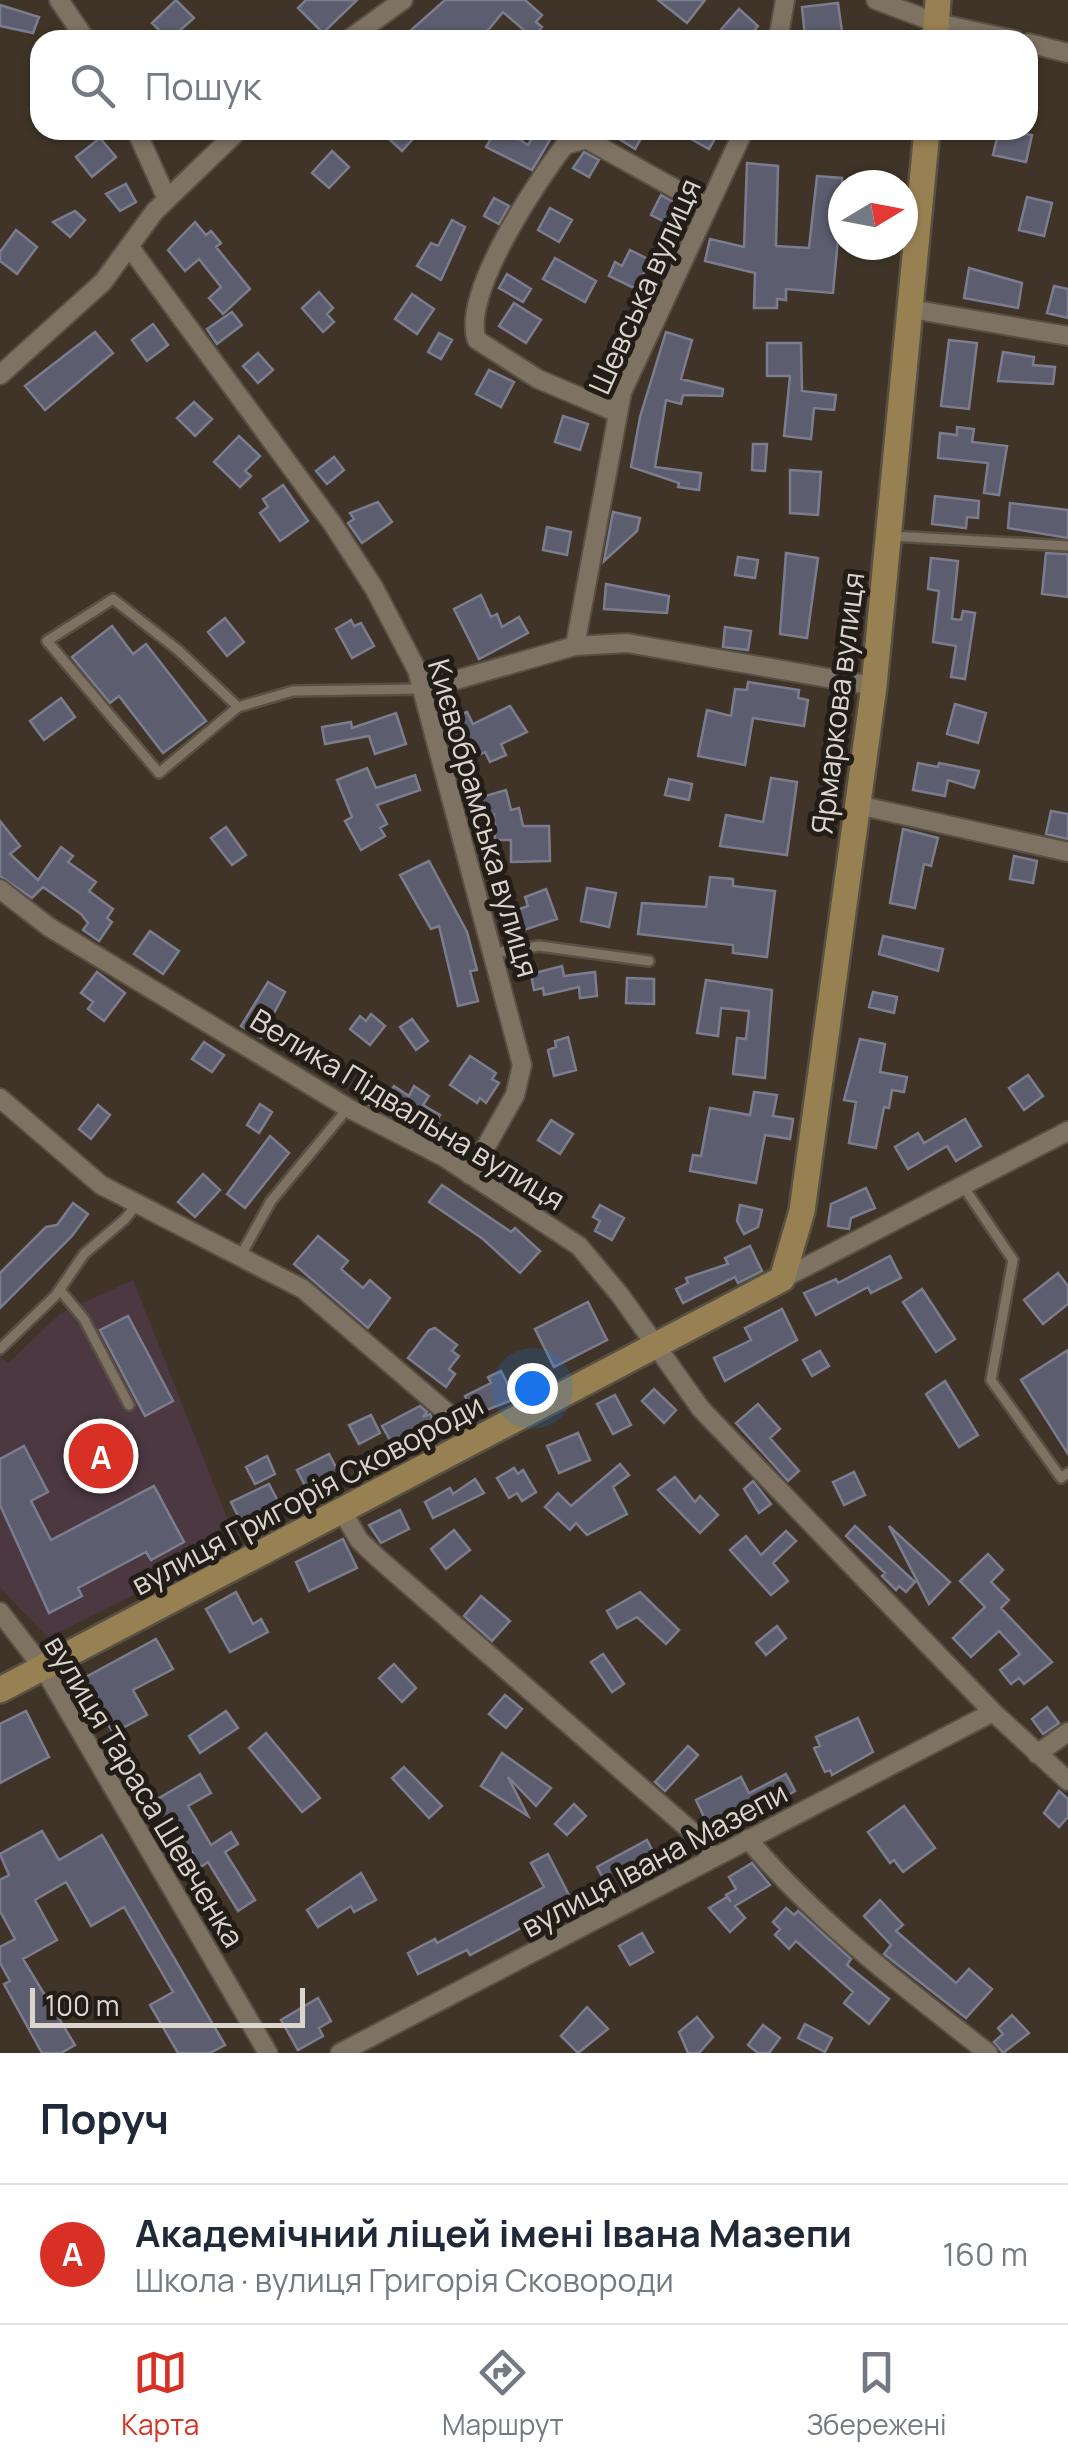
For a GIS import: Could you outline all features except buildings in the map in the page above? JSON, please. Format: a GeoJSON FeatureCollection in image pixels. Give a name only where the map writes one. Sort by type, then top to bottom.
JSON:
{"type":"FeatureCollection","features":[{"type":"Feature","properties":{"kind":"street"},"geometry":{"type":"LineString","coordinates":[[59,0],[79,30]]}},
{"type":"Feature","properties":{"kind":"street"},"geometry":{"type":"LineString","coordinates":[[362,30],[403,0]]}},
{"type":"Feature","properties":{"kind":"street"},"geometry":{"type":"LineString","coordinates":[[780,30],[785,0]]}},
{"type":"Feature","properties":{"kind":"street"},"geometry":{"type":"LineString","coordinates":[[876,0],[973,30]]}},
{"type":"Feature","properties":{"kind":"street"},"geometry":{"type":"LineString","coordinates":[[1038,46],[1068,54]]}},
{"type":"Feature","properties":{"kind":"street"},"geometry":{"type":"LineString","coordinates":[[140,140],[166,198]]}},
{"type":"Feature","properties":{"kind":"street"},"geometry":{"type":"LineString","coordinates":[[0,375],[77,308],[131,249],[166,198],[228,140]]}},
{"type":"Feature","properties":{"kind":"street"},"geometry":{"type":"LineString","coordinates":[[582,140],[565,144],[520,216],[482,290],[473,317],[477,340],[538,378],[618,413]]}},
{"type":"Feature","properties":{"kind":"street"},"geometry":{"type":"LineString","coordinates":[[588,140],[708,207]]}},
{"type":"Feature","properties":{"kind":"street","name":"Шевська вулиця"},"geometry":{"type":"LineString","coordinates":[[575,646],[622,392],[739,140]]}},
{"type":"Feature","properties":{"kind":"street","name":"Ярмаркова вулиця"},"geometry":{"type":"LineString","coordinates":[[782,1279],[802,1211],[874,686],[926,140]]}},
{"type":"Feature","properties":{"kind":"street","name":"Києвобрамська вулиця"},"geometry":{"type":"LineString","coordinates":[[131,249],[332,523],[391,617],[424,689],[516,1033],[522,1074],[470,1175]]}},
{"type":"Feature","properties":{"kind":"street"},"geometry":{"type":"LineString","coordinates":[[911,309],[1068,336]]}},
{"type":"Feature","properties":{"kind":"street"},"geometry":{"type":"LineString","coordinates":[[424,689],[575,646],[628,643],[874,686]]}},
{"type":"Feature","properties":{"kind":"street"},"geometry":{"type":"LineString","coordinates":[[858,806],[1068,852]]}},
{"type":"Feature","properties":{"kind":"street","name":"Велика Підвальна вулиця"},"geometry":{"type":"LineString","coordinates":[[0,889],[50,927],[348,1108],[470,1175],[579,1246],[701,1408],[993,1712],[1068,1781]]}},
{"type":"Feature","properties":{"kind":"street"},"geometry":{"type":"LineString","coordinates":[[0,1098],[42,1130],[91,1178],[241,1255],[314,1298],[480,1440]]}},
{"type":"Feature","properties":{"kind":"street","name":"вулиця Григорія Сковороди"},"geometry":{"type":"LineString","coordinates":[[0,1690],[1068,1131]]}},
{"type":"Feature","properties":{"kind":"street"},"geometry":{"type":"LineString","coordinates":[[341,1509],[360,1540],[398,1578],[690,1830],[714,1857]]}},
{"type":"Feature","properties":{"kind":"street","name":"вулиця Тараса Шевченка"},"geometry":{"type":"LineString","coordinates":[[0,1612],[44,1669],[268,2053]]}},
{"type":"Feature","properties":{"kind":"street","name":"вулиця Івана Мазепи"},"geometry":{"type":"LineString","coordinates":[[340,2053],[993,1712]]}},
{"type":"Feature","properties":{"kind":"street"},"geometry":{"type":"LineString","coordinates":[[1037,1754],[1068,1732]]}},
{"type":"Feature","properties":{"kind":"street"},"geometry":{"type":"LineString","coordinates":[[748,1840],[781,1876],[904,1988],[988,2053]]}},
{"type":"Feature","properties":{"kind":"lane"},"geometry":{"type":"LineString","coordinates":[[890,536],[1068,546]]}},
{"type":"Feature","properties":{"kind":"lane"},"geometry":{"type":"LineString","coordinates":[[238,706],[178,650],[114,599],[47,641],[159,774],[238,706],[293,691],[424,689]]}},
{"type":"Feature","properties":{"kind":"lane"},"geometry":{"type":"LineString","coordinates":[[494,953],[540,946],[649,962]]}},
{"type":"Feature","properties":{"kind":"lane"},"geometry":{"type":"LineString","coordinates":[[241,1255],[271,1201],[348,1108]]}},
{"type":"Feature","properties":{"kind":"lane"},"geometry":{"type":"LineString","coordinates":[[963,1186],[1013,1260],[992,1380],[1062,1478],[1068,1473]]}},
{"type":"Feature","properties":{"kind":"lane"},"geometry":{"type":"LineString","coordinates":[[0,1349],[60,1290],[84,1254],[125,1220],[136,1204]]}},
{"type":"Feature","properties":{"kind":"lane"},"geometry":{"type":"LineString","coordinates":[[60,1290],[84,1319],[129,1406]]}},
{"type":"Feature","properties":{"kind":"shaded area"},"geometry":{"type":"Polygon","coordinates":[[[133,1280],[237,1543],[48,1638],[0,1587],[0,1356],[8,1363],[61,1313],[133,1280]]]}},
{"type":"Feature","properties":{"kind":"place","name":"Академічний ліцей імені Івана Мазепи"},"geometry":{"type":"Point","coordinates":[101,1456]}}]}
